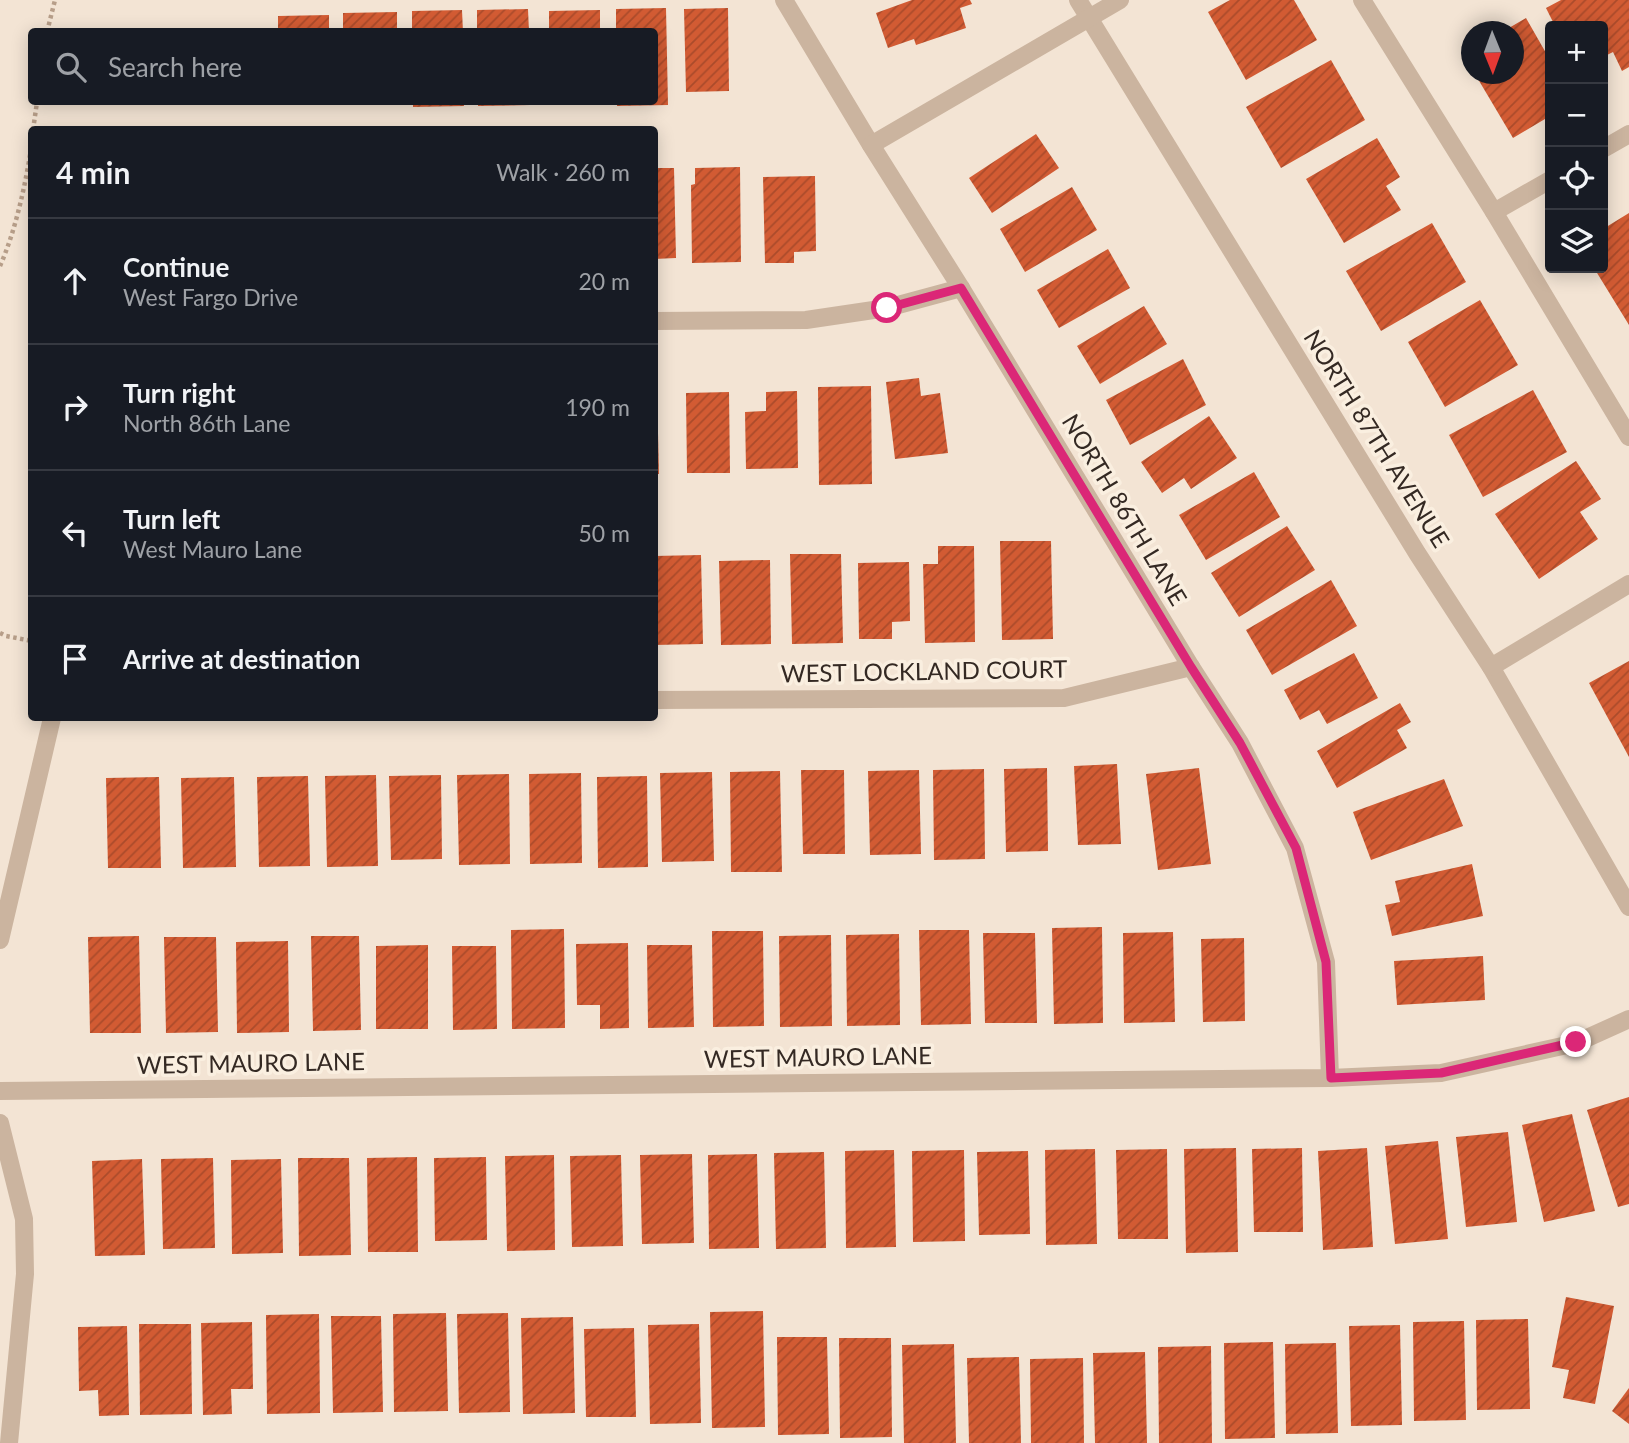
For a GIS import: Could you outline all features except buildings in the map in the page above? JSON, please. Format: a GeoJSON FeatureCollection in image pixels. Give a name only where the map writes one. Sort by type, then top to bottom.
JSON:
{"type":"FeatureCollection","features":[{"type":"Feature","properties":{"kind":"street","name":"NORTH 86TH LANE"},"geometry":{"type":"LineString","coordinates":[[784,0],[1240,743],[1296,848],[1326,962],[1331,1078]]}},
{"type":"Feature","properties":{"kind":"street","name":"NORTH 87TH AVENUE"},"geometry":{"type":"LineString","coordinates":[[1078,0],[1403,530],[1491,667],[1629,907]]}},
{"type":"Feature","properties":{"kind":"street"},"geometry":{"type":"LineString","coordinates":[[871,145],[1120,0]]}},
{"type":"Feature","properties":{"kind":"street"},"geometry":{"type":"LineString","coordinates":[[1362,0],[1494,212],[1629,438]]}},
{"type":"Feature","properties":{"kind":"street"},"geometry":{"type":"LineString","coordinates":[[1606,147],[1629,134]]}},
{"type":"Feature","properties":{"kind":"street"},"geometry":{"type":"LineString","coordinates":[[1494,212],[1545,183]]}},
{"type":"Feature","properties":{"kind":"street"},"geometry":{"type":"LineString","coordinates":[[658,321],[806,320],[887,308],[961,288]]}},
{"type":"Feature","properties":{"kind":"street"},"geometry":{"type":"LineString","coordinates":[[1491,667],[1629,584]]}},
{"type":"Feature","properties":{"kind":"street","name":"WEST LOCKLAND COURT"},"geometry":{"type":"LineString","coordinates":[[658,700],[1064,698],[1191,667]]}},
{"type":"Feature","properties":{"kind":"street"},"geometry":{"type":"LineString","coordinates":[[0,940],[50,721]]}},
{"type":"Feature","properties":{"kind":"street","name":"WEST MAURO LANE"},"geometry":{"type":"LineString","coordinates":[[0,1091],[1331,1078],[1441,1073],[1576,1042],[1629,1020]]}},
{"type":"Feature","properties":{"kind":"street"},"geometry":{"type":"LineString","coordinates":[[0,1123],[24,1219],[26,1274],[9,1443]]}},
{"type":"Feature","properties":{"kind":"path"},"geometry":{"type":"LineString","coordinates":[[48,28],[55,0]]}},
{"type":"Feature","properties":{"kind":"path"},"geometry":{"type":"LineString","coordinates":[[34,126],[37,105]]}},
{"type":"Feature","properties":{"kind":"path"},"geometry":{"type":"LineString","coordinates":[[0,266],[7,250],[28,167]]}},
{"type":"Feature","properties":{"kind":"path"},"geometry":{"type":"LineString","coordinates":[[0,632],[6,636],[28,640]]}},
{"type":"Feature","properties":{"kind":"route"},"geometry":{"type":"LineString","coordinates":[[887,308],[961,288],[1240,743],[1296,848],[1326,962],[1331,1078],[1441,1073],[1576,1042]]}}]}
